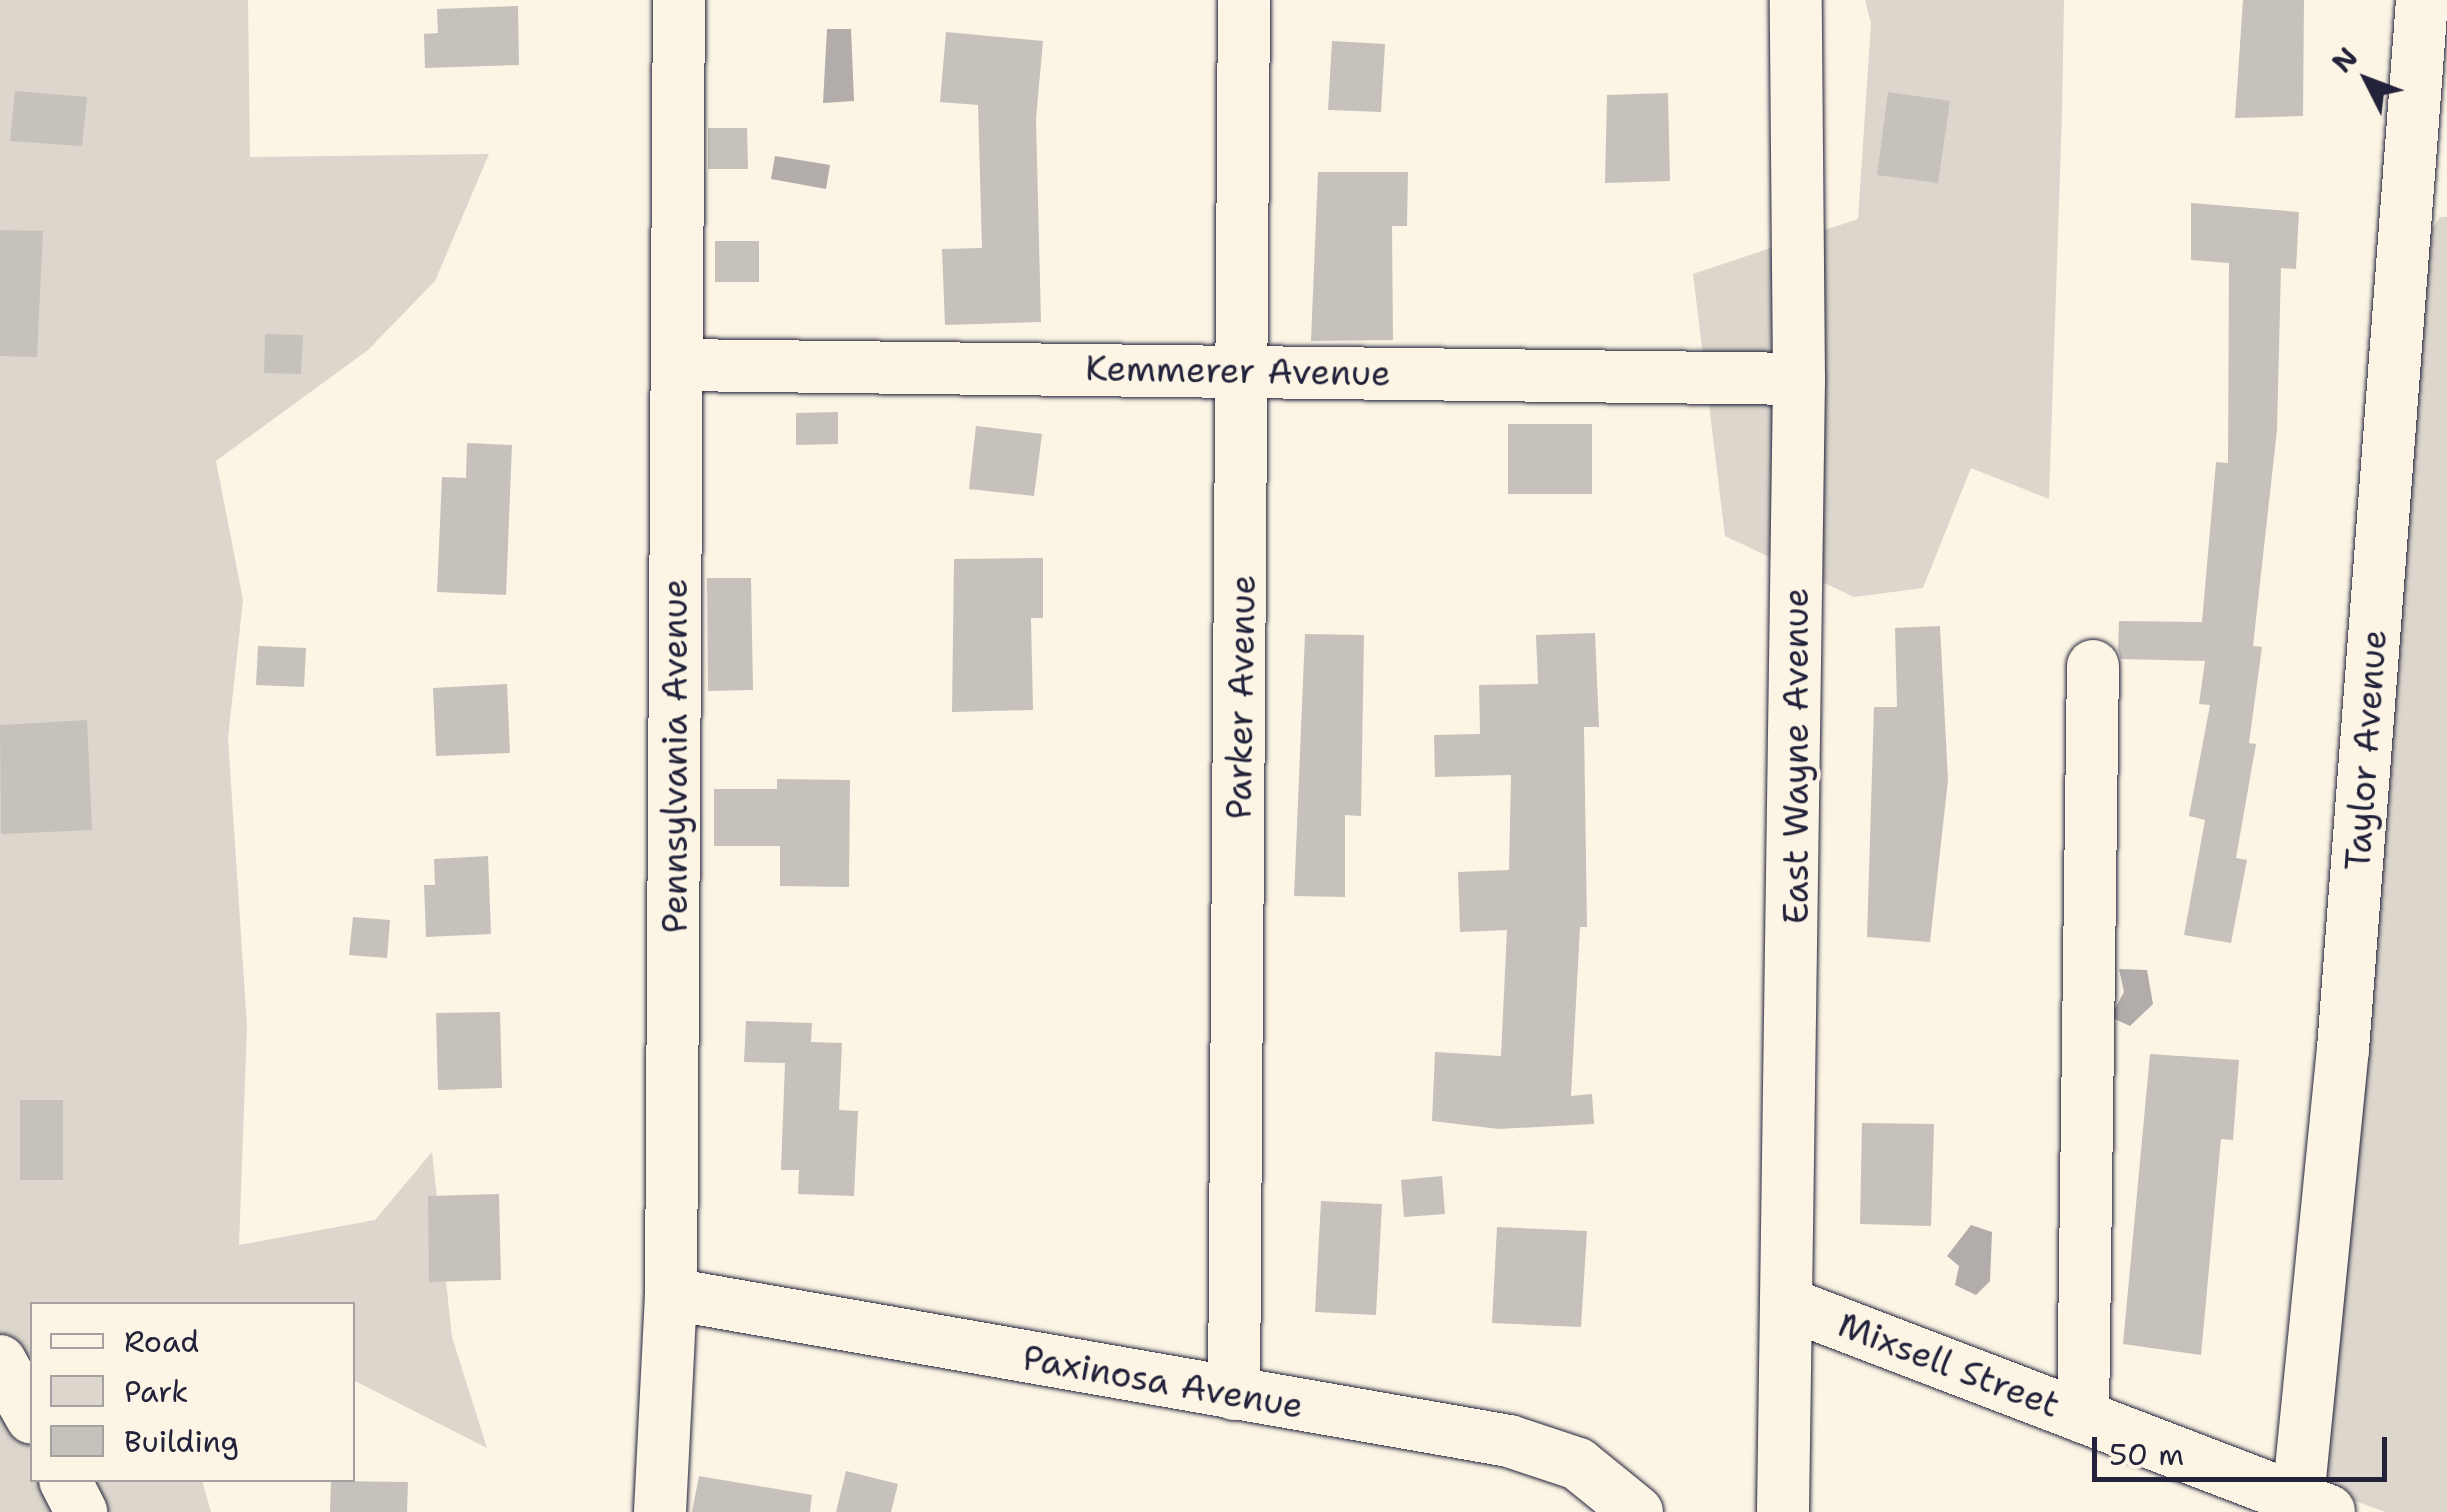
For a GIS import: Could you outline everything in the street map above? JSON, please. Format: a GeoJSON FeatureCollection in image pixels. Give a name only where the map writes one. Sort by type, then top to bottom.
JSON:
{"type":"FeatureCollection","features":[{"type":"Feature","properties":{"kind":"street","name":"Pennsylvania Avenue"},"geometry":{"type":"LineString","coordinates":[[660,1512],[671,1294],[680,0]]}},
{"type":"Feature","properties":{"kind":"street","name":"Parker Avenue"},"geometry":{"type":"LineString","coordinates":[[1234,1394],[1245,370],[1244,0]]}},
{"type":"Feature","properties":{"kind":"street","name":"East Wayne Avenue"},"geometry":{"type":"LineString","coordinates":[[1784,1512],[1791,1305],[1799,379],[1796,0]]}},
{"type":"Feature","properties":{"kind":"street","name":"Taylor Avenue"},"geometry":{"type":"LineString","coordinates":[[2314,1506],[2343,1049],[2428,179],[2422,0]]}},
{"type":"Feature","properties":{"kind":"street","name":"Kemmerer Avenue"},"geometry":{"type":"LineString","coordinates":[[677,365],[1799,379]]}},
{"type":"Feature","properties":{"kind":"street"},"geometry":{"type":"LineString","coordinates":[[2084,1417],[2094,666]]}},
{"type":"Feature","properties":{"kind":"street","name":"Paxinosa Avenue"},"geometry":{"type":"LineString","coordinates":[[671,1294],[1509,1441],[1578,1464],[1637,1512]]}},
{"type":"Feature","properties":{"kind":"street","name":"Mixsell Street"},"geometry":{"type":"LineString","coordinates":[[1791,1305],[2314,1506]]}},
{"type":"Feature","properties":{"kind":"street"},"geometry":{"type":"LineString","coordinates":[[0,1360],[30,1414]]}},
{"type":"Feature","properties":{"kind":"street"},"geometry":{"type":"LineString","coordinates":[[66,1482],[81,1512]]}},
{"type":"Feature","properties":{"kind":"green space"},"geometry":{"type":"Polygon","coordinates":[[[0,0],[248,0],[250,157],[489,154],[435,281],[368,350],[216,461],[243,600],[228,738],[247,1026],[239,1245],[375,1220],[432,1152],[452,1337],[487,1448],[355,1381],[355,1302],[30,1302],[30,1482],[203,1482],[211,1512],[0,1512],[0,0]]]}},
{"type":"Feature","properties":{"kind":"green space"},"geometry":{"type":"Polygon","coordinates":[[[1865,0],[2064,0],[2062,114],[2049,499],[1971,468],[1923,588],[1854,597],[1725,536],[1693,274],[1858,219],[1871,23],[1865,0]]]}},
{"type":"Feature","properties":{"kind":"green space"},"geometry":{"type":"Polygon","coordinates":[[[2440,217],[2447,217],[2447,1512],[2385,1512],[2320,1488],[2429,233],[2440,217]]]}},
{"type":"Feature","properties":{"kind":"shaded area"},"geometry":{"type":"Polygon","coordinates":[[[827,29],[851,29],[854,101],[823,103],[827,29]]]}},
{"type":"Feature","properties":{"kind":"shaded area"},"geometry":{"type":"Polygon","coordinates":[[[775,156],[830,165],[826,189],[771,179],[775,156]]]}},
{"type":"Feature","properties":{"kind":"shaded area"},"geometry":{"type":"Polygon","coordinates":[[[2119,969],[2147,970],[2153,1004],[2130,1026],[2110,1017],[2124,992],[2119,969]]]}},
{"type":"Feature","properties":{"kind":"shaded area"},"geometry":{"type":"Polygon","coordinates":[[[1971,1225],[1992,1232],[1990,1281],[1976,1295],[1955,1285],[1959,1266],[1947,1256],[1971,1225]]]}},
{"type":"Feature","properties":{"kind":"building"},"geometry":{"type":"Polygon","coordinates":[[[2243,0],[2304,0],[2303,116],[2235,118],[2243,0]]]}},
{"type":"Feature","properties":{"kind":"building"},"geometry":{"type":"Polygon","coordinates":[[[518,6],[519,65],[425,68],[424,34],[438,33],[437,9],[518,6]]]}},
{"type":"Feature","properties":{"kind":"building"},"geometry":{"type":"Polygon","coordinates":[[[946,32],[1043,41],[1036,119],[1041,322],[945,325],[942,249],[982,248],[978,105],[940,102],[946,32]]]}},
{"type":"Feature","properties":{"kind":"building"},"geometry":{"type":"Polygon","coordinates":[[[1332,41],[1385,44],[1381,112],[1328,110],[1332,41]]]}},
{"type":"Feature","properties":{"kind":"building"},"geometry":{"type":"Polygon","coordinates":[[[15,91],[87,97],[82,146],[10,141],[15,91]]]}},
{"type":"Feature","properties":{"kind":"building"},"geometry":{"type":"Polygon","coordinates":[[[1888,92],[1950,101],[1938,183],[1877,175],[1888,92]]]}},
{"type":"Feature","properties":{"kind":"building"},"geometry":{"type":"Polygon","coordinates":[[[1668,93],[1670,181],[1605,183],[1607,95],[1668,93]]]}},
{"type":"Feature","properties":{"kind":"building"},"geometry":{"type":"Polygon","coordinates":[[[708,128],[747,128],[748,169],[708,169],[708,128]]]}},
{"type":"Feature","properties":{"kind":"building"},"geometry":{"type":"Polygon","coordinates":[[[1318,172],[1408,172],[1407,226],[1392,226],[1393,340],[1311,341],[1318,172]]]}},
{"type":"Feature","properties":{"kind":"building"},"geometry":{"type":"Polygon","coordinates":[[[2191,203],[2299,212],[2296,269],[2281,268],[2277,430],[2253,646],[2262,647],[2249,743],[2256,744],[2236,858],[2247,860],[2231,943],[2184,935],[2205,820],[2189,816],[2210,705],[2199,704],[2205,661],[2121,659],[2118,650],[2119,621],[2202,622],[2216,462],[2228,463],[2229,263],[2191,260],[2191,203]]]}},
{"type":"Feature","properties":{"kind":"building"},"geometry":{"type":"Polygon","coordinates":[[[0,230],[43,231],[37,357],[0,356],[0,230]]]}},
{"type":"Feature","properties":{"kind":"building"},"geometry":{"type":"Polygon","coordinates":[[[715,241],[759,241],[759,282],[715,282],[715,241]]]}},
{"type":"Feature","properties":{"kind":"building"},"geometry":{"type":"Polygon","coordinates":[[[265,334],[303,335],[301,374],[264,373],[265,334]]]}},
{"type":"Feature","properties":{"kind":"building"},"geometry":{"type":"Polygon","coordinates":[[[838,412],[838,444],[796,445],[796,413],[838,412]]]}},
{"type":"Feature","properties":{"kind":"building"},"geometry":{"type":"Polygon","coordinates":[[[1508,424],[1592,424],[1592,494],[1508,494],[1508,424]]]}},
{"type":"Feature","properties":{"kind":"building"},"geometry":{"type":"Polygon","coordinates":[[[976,426],[1042,434],[1034,496],[969,489],[976,426]]]}},
{"type":"Feature","properties":{"kind":"building"},"geometry":{"type":"Polygon","coordinates":[[[467,443],[512,445],[506,595],[437,592],[442,477],[466,478],[467,443]]]}},
{"type":"Feature","properties":{"kind":"building"},"geometry":{"type":"Polygon","coordinates":[[[1043,558],[1043,618],[1031,618],[1033,710],[952,712],[954,559],[1043,558]]]}},
{"type":"Feature","properties":{"kind":"building"},"geometry":{"type":"Polygon","coordinates":[[[707,578],[751,578],[753,690],[708,691],[707,578]]]}},
{"type":"Feature","properties":{"kind":"building"},"geometry":{"type":"Polygon","coordinates":[[[1940,626],[1948,780],[1930,942],[1867,937],[1874,707],[1897,707],[1895,628],[1940,626]]]}},
{"type":"Feature","properties":{"kind":"building"},"geometry":{"type":"Polygon","coordinates":[[[1595,633],[1599,727],[1584,727],[1587,927],[1580,927],[1571,1096],[1592,1094],[1594,1124],[1499,1129],[1432,1121],[1435,1052],[1501,1056],[1507,930],[1460,932],[1458,872],[1509,870],[1511,775],[1435,777],[1434,735],[1480,734],[1479,685],[1538,684],[1536,635],[1595,633]]]}},
{"type":"Feature","properties":{"kind":"building"},"geometry":{"type":"Polygon","coordinates":[[[1305,634],[1364,635],[1361,816],[1345,815],[1345,897],[1294,896],[1305,634]]]}},
{"type":"Feature","properties":{"kind":"building"},"geometry":{"type":"Polygon","coordinates":[[[258,646],[306,648],[304,687],[256,685],[258,646]]]}},
{"type":"Feature","properties":{"kind":"building"},"geometry":{"type":"Polygon","coordinates":[[[507,684],[510,753],[436,756],[433,688],[507,684]]]}},
{"type":"Feature","properties":{"kind":"building"},"geometry":{"type":"Polygon","coordinates":[[[87,720],[92,830],[1,834],[0,725],[87,720]]]}},
{"type":"Feature","properties":{"kind":"building"},"geometry":{"type":"Polygon","coordinates":[[[777,779],[850,780],[849,887],[780,886],[780,846],[714,846],[714,789],[777,789],[777,779]]]}},
{"type":"Feature","properties":{"kind":"building"},"geometry":{"type":"Polygon","coordinates":[[[488,856],[491,934],[426,937],[424,885],[435,885],[434,859],[488,856]]]}},
{"type":"Feature","properties":{"kind":"building"},"geometry":{"type":"Polygon","coordinates":[[[353,917],[390,920],[387,958],[349,955],[353,917]]]}},
{"type":"Feature","properties":{"kind":"building"},"geometry":{"type":"Polygon","coordinates":[[[500,1012],[502,1088],[438,1090],[436,1013],[500,1012]]]}},
{"type":"Feature","properties":{"kind":"building"},"geometry":{"type":"Polygon","coordinates":[[[746,1021],[812,1023],[811,1042],[842,1043],[839,1110],[858,1111],[854,1196],[798,1194],[799,1170],[781,1170],[785,1063],[744,1062],[746,1021]]]}},
{"type":"Feature","properties":{"kind":"building"},"geometry":{"type":"Polygon","coordinates":[[[2150,1054],[2239,1060],[2233,1140],[2221,1139],[2201,1355],[2123,1344],[2150,1054]]]}},
{"type":"Feature","properties":{"kind":"building"},"geometry":{"type":"Polygon","coordinates":[[[20,1100],[63,1100],[63,1180],[20,1180],[20,1100]]]}},
{"type":"Feature","properties":{"kind":"building"},"geometry":{"type":"Polygon","coordinates":[[[1862,1123],[1934,1124],[1931,1226],[1860,1224],[1862,1123]]]}},
{"type":"Feature","properties":{"kind":"building"},"geometry":{"type":"Polygon","coordinates":[[[1442,1176],[1445,1214],[1404,1217],[1401,1180],[1442,1176]]]}},
{"type":"Feature","properties":{"kind":"building"},"geometry":{"type":"Polygon","coordinates":[[[499,1194],[501,1280],[429,1282],[428,1196],[499,1194]]]}},
{"type":"Feature","properties":{"kind":"building"},"geometry":{"type":"Polygon","coordinates":[[[1321,1201],[1382,1204],[1376,1315],[1315,1312],[1321,1201]]]}},
{"type":"Feature","properties":{"kind":"building"},"geometry":{"type":"Polygon","coordinates":[[[1497,1227],[1587,1231],[1581,1327],[1492,1323],[1497,1227]]]}},
{"type":"Feature","properties":{"kind":"building"},"geometry":{"type":"Polygon","coordinates":[[[846,1471],[898,1484],[891,1512],[836,1512],[846,1471]]]}},
{"type":"Feature","properties":{"kind":"building"},"geometry":{"type":"Polygon","coordinates":[[[699,1476],[812,1495],[810,1512],[692,1512],[699,1476]]]}},
{"type":"Feature","properties":{"kind":"building"},"geometry":{"type":"Polygon","coordinates":[[[331,1482],[408,1482],[407,1512],[330,1512],[331,1482]]]}}]}
